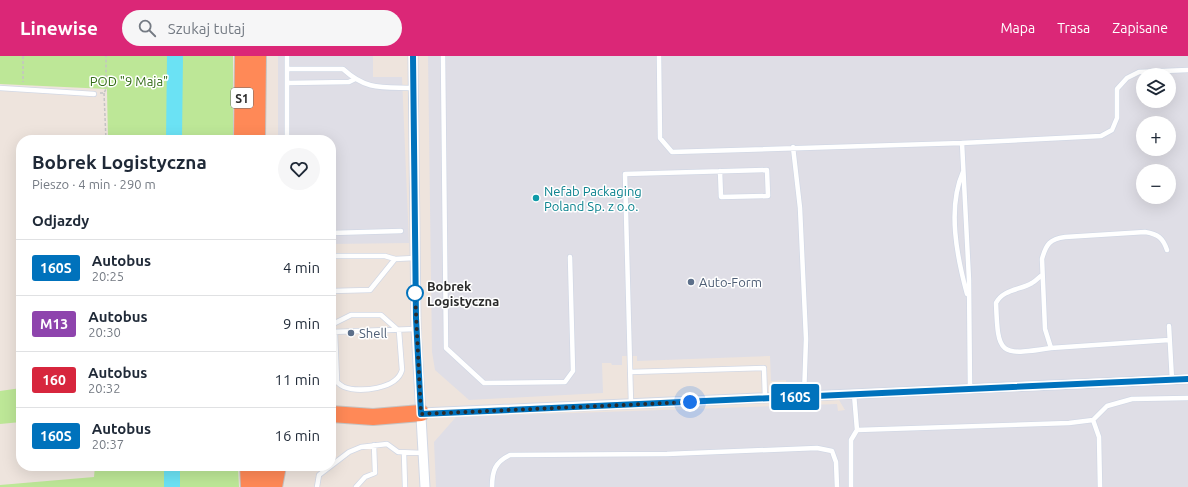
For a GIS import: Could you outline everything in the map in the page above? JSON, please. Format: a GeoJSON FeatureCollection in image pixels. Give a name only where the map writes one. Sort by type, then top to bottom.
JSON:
{"type":"FeatureCollection","features":[{"type":"Feature","properties":{"kind":"highway","name":"S1"},"geometry":{"type":"LineString","coordinates":[[242,135],[243,56]]}},
{"type":"Feature","properties":{"kind":"highway","name":"S1"},"geometry":{"type":"LineString","coordinates":[[257,135],[258,56]]}},
{"type":"Feature","properties":{"kind":"highway"},"geometry":{"type":"LineString","coordinates":[[336,414],[373,416],[421,414]]}},
{"type":"Feature","properties":{"kind":"highway"},"geometry":{"type":"LineString","coordinates":[[336,425],[373,416]]}},
{"type":"Feature","properties":{"kind":"highway"},"geometry":{"type":"LineString","coordinates":[[248,471],[249,487]]}},
{"type":"Feature","properties":{"kind":"highway"},"geometry":{"type":"LineString","coordinates":[[264,471],[264,487]]}},
{"type":"Feature","properties":{"kind":"highway"},"geometry":{"type":"LineString","coordinates":[[274,487],[277,471]]}},
{"type":"Feature","properties":{"kind":"street"},"geometry":{"type":"LineString","coordinates":[[413,56],[416,329],[425,487]]}},
{"type":"Feature","properties":{"kind":"street"},"geometry":{"type":"LineString","coordinates":[[421,414],[1188,379]]}},
{"type":"Feature","properties":{"kind":"lane"},"geometry":{"type":"LineString","coordinates":[[287,56],[287,135]]}},
{"type":"Feature","properties":{"kind":"lane"},"geometry":{"type":"LineString","coordinates":[[443,56],[446,348],[484,383],[565,382],[574,371],[570,257]]}},
{"type":"Feature","properties":{"kind":"lane"},"geometry":{"type":"LineString","coordinates":[[659,56],[660,138],[672,152],[793,147],[962,143],[1101,136],[1112,130],[1117,118],[1117,90],[1127,78],[1139,72],[1188,70]]}},
{"type":"Feature","properties":{"kind":"lane"},"geometry":{"type":"LineString","coordinates":[[287,69],[343,69],[355,79],[377,88],[413,88]]}},
{"type":"Feature","properties":{"kind":"lane"},"geometry":{"type":"LineString","coordinates":[[287,83],[349,82],[355,79]]}},
{"type":"Feature","properties":{"kind":"lane"},"geometry":{"type":"LineString","coordinates":[[0,88],[94,94]]}},
{"type":"Feature","properties":{"kind":"lane"},"geometry":{"type":"LineString","coordinates":[[962,143],[969,301],[970,388]]}},
{"type":"Feature","properties":{"kind":"lane"},"geometry":{"type":"LineString","coordinates":[[793,147],[800,208],[806,339],[804,396]]}},
{"type":"Feature","properties":{"kind":"lane"},"geometry":{"type":"LineString","coordinates":[[630,404],[625,174],[720,171],[768,170],[768,196],[721,197],[720,171]]}},
{"type":"Feature","properties":{"kind":"lane"},"geometry":{"type":"LineString","coordinates":[[964,170],[958,183],[955,201],[958,257],[969,301]]}},
{"type":"Feature","properties":{"kind":"lane"},"geometry":{"type":"LineString","coordinates":[[336,233],[401,231]]}},
{"type":"Feature","properties":{"kind":"lane"},"geometry":{"type":"LineString","coordinates":[[1051,348],[1045,329],[1042,259],[1045,248],[1053,239],[1145,232],[1155,234],[1164,241],[1167,250]]}},
{"type":"Feature","properties":{"kind":"lane"},"geometry":{"type":"LineString","coordinates":[[336,256],[385,256],[395,259],[415,258]]}},
{"type":"Feature","properties":{"kind":"lane"},"geometry":{"type":"LineString","coordinates":[[336,291],[370,290],[395,259]]}},
{"type":"Feature","properties":{"kind":"lane"},"geometry":{"type":"LineString","coordinates":[[1042,275],[1032,284],[998,298],[996,303],[998,338],[1001,344],[1009,351],[1021,352],[1051,348],[1169,340]]}},
{"type":"Feature","properties":{"kind":"lane"},"geometry":{"type":"LineString","coordinates":[[336,323],[351,316],[381,314],[398,331],[402,370],[400,376],[392,384],[383,387],[356,389],[343,387],[337,381],[336,369]]}},
{"type":"Feature","properties":{"kind":"lane"},"geometry":{"type":"LineString","coordinates":[[1169,326],[1172,380]]}},
{"type":"Feature","properties":{"kind":"lane"},"geometry":{"type":"LineString","coordinates":[[336,332],[398,331],[416,329]]}},
{"type":"Feature","properties":{"kind":"lane"},"geometry":{"type":"LineString","coordinates":[[630,372],[764,368],[765,398]]}},
{"type":"Feature","properties":{"kind":"lane"},"geometry":{"type":"LineString","coordinates":[[851,487],[851,440],[857,430],[854,394]]}},
{"type":"Feature","properties":{"kind":"lane"},"geometry":{"type":"LineString","coordinates":[[857,430],[1068,423],[1093,420],[1107,406],[1132,399],[1188,398]]}},
{"type":"Feature","properties":{"kind":"lane"},"geometry":{"type":"LineString","coordinates":[[1093,420],[1099,437],[1100,487]]}},
{"type":"Feature","properties":{"kind":"lane"},"geometry":{"type":"LineString","coordinates":[[336,462],[349,452],[374,445],[387,444],[398,452],[423,453]]}},
{"type":"Feature","properties":{"kind":"lane"},"geometry":{"type":"LineString","coordinates":[[356,487],[365,477],[375,473],[374,445]]}},
{"type":"Feature","properties":{"kind":"lane"},"geometry":{"type":"LineString","coordinates":[[492,487],[494,468],[502,459],[510,455],[667,454],[817,448],[832,451],[836,462],[837,487]]}},
{"type":"Feature","properties":{"kind":"lane"},"geometry":{"type":"LineString","coordinates":[[404,452],[405,487]]}},
{"type":"Feature","properties":{"kind":"lane"},"geometry":{"type":"LineString","coordinates":[[317,487],[319,475],[324,471]]}},
{"type":"Feature","properties":{"kind":"path"},"geometry":{"type":"LineString","coordinates":[[23,56],[23,89]]}},
{"type":"Feature","properties":{"kind":"path"},"geometry":{"type":"LineString","coordinates":[[106,56],[106,89],[104,93],[106,135]]}},
{"type":"Feature","properties":{"kind":"path"},"geometry":{"type":"LineString","coordinates":[[94,94],[104,93]]}},
{"type":"Feature","properties":{"kind":"shaded area"},"geometry":{"type":"Polygon","coordinates":[[[278,56],[373,56],[373,77],[402,77],[409,243],[336,244],[336,135],[278,135],[278,56]]]}},
{"type":"Feature","properties":{"kind":"shaded area"},"geometry":{"type":"Polygon","coordinates":[[[428,56],[1188,56],[1188,487],[436,487],[434,442],[456,417],[837,404],[838,411],[845,410],[839,400],[787,402],[786,380],[771,381],[770,356],[637,361],[637,356],[622,356],[622,365],[602,363],[603,393],[469,400],[435,370],[432,352],[428,56]]]}},
{"type":"Feature","properties":{"kind":"green space","name":"POD \"9 Maja\""},"geometry":{"type":"Polygon","coordinates":[[[0,56],[233,56],[233,135],[108,135],[107,89],[0,84],[0,56]]]}},
{"type":"Feature","properties":{"kind":"green space"},"geometry":{"type":"Polygon","coordinates":[[[16,389],[16,422],[0,424],[0,391],[16,389]]]}},
{"type":"Feature","properties":{"kind":"green space"},"geometry":{"type":"Polygon","coordinates":[[[95,471],[238,471],[239,487],[0,487],[0,485],[94,477],[95,471]]]}},
{"type":"Feature","properties":{"kind":"waterway"},"geometry":{"type":"LineString","coordinates":[[174,135],[175,56]]}},
{"type":"Feature","properties":{"kind":"waterway"},"geometry":{"type":"LineString","coordinates":[[172,471],[172,487]]}},
{"type":"Feature","properties":{"kind":"bus line","name":"160S"},"geometry":{"type":"LineString","coordinates":[[413,56],[416,318],[421,414],[438,412],[1188,379]]}},
{"type":"Feature","properties":{"kind":"place","name":"Nefab Packaging Poland Sp. z o.o."},"geometry":{"type":"Point","coordinates":[536,198]}},
{"type":"Feature","properties":{"kind":"place","name":"Auto-Form"},"geometry":{"type":"Point","coordinates":[691,282]}},
{"type":"Feature","properties":{"kind":"place","name":"Bobrek Logistyczna"},"geometry":{"type":"Point","coordinates":[415,293]}},
{"type":"Feature","properties":{"kind":"place","name":"Shell"},"geometry":{"type":"Point","coordinates":[351,333]}},
{"type":"Feature","properties":{"kind":"route"},"geometry":{"type":"LineString","coordinates":[[415,293],[421,414],[438,412],[690,402]]}}]}
